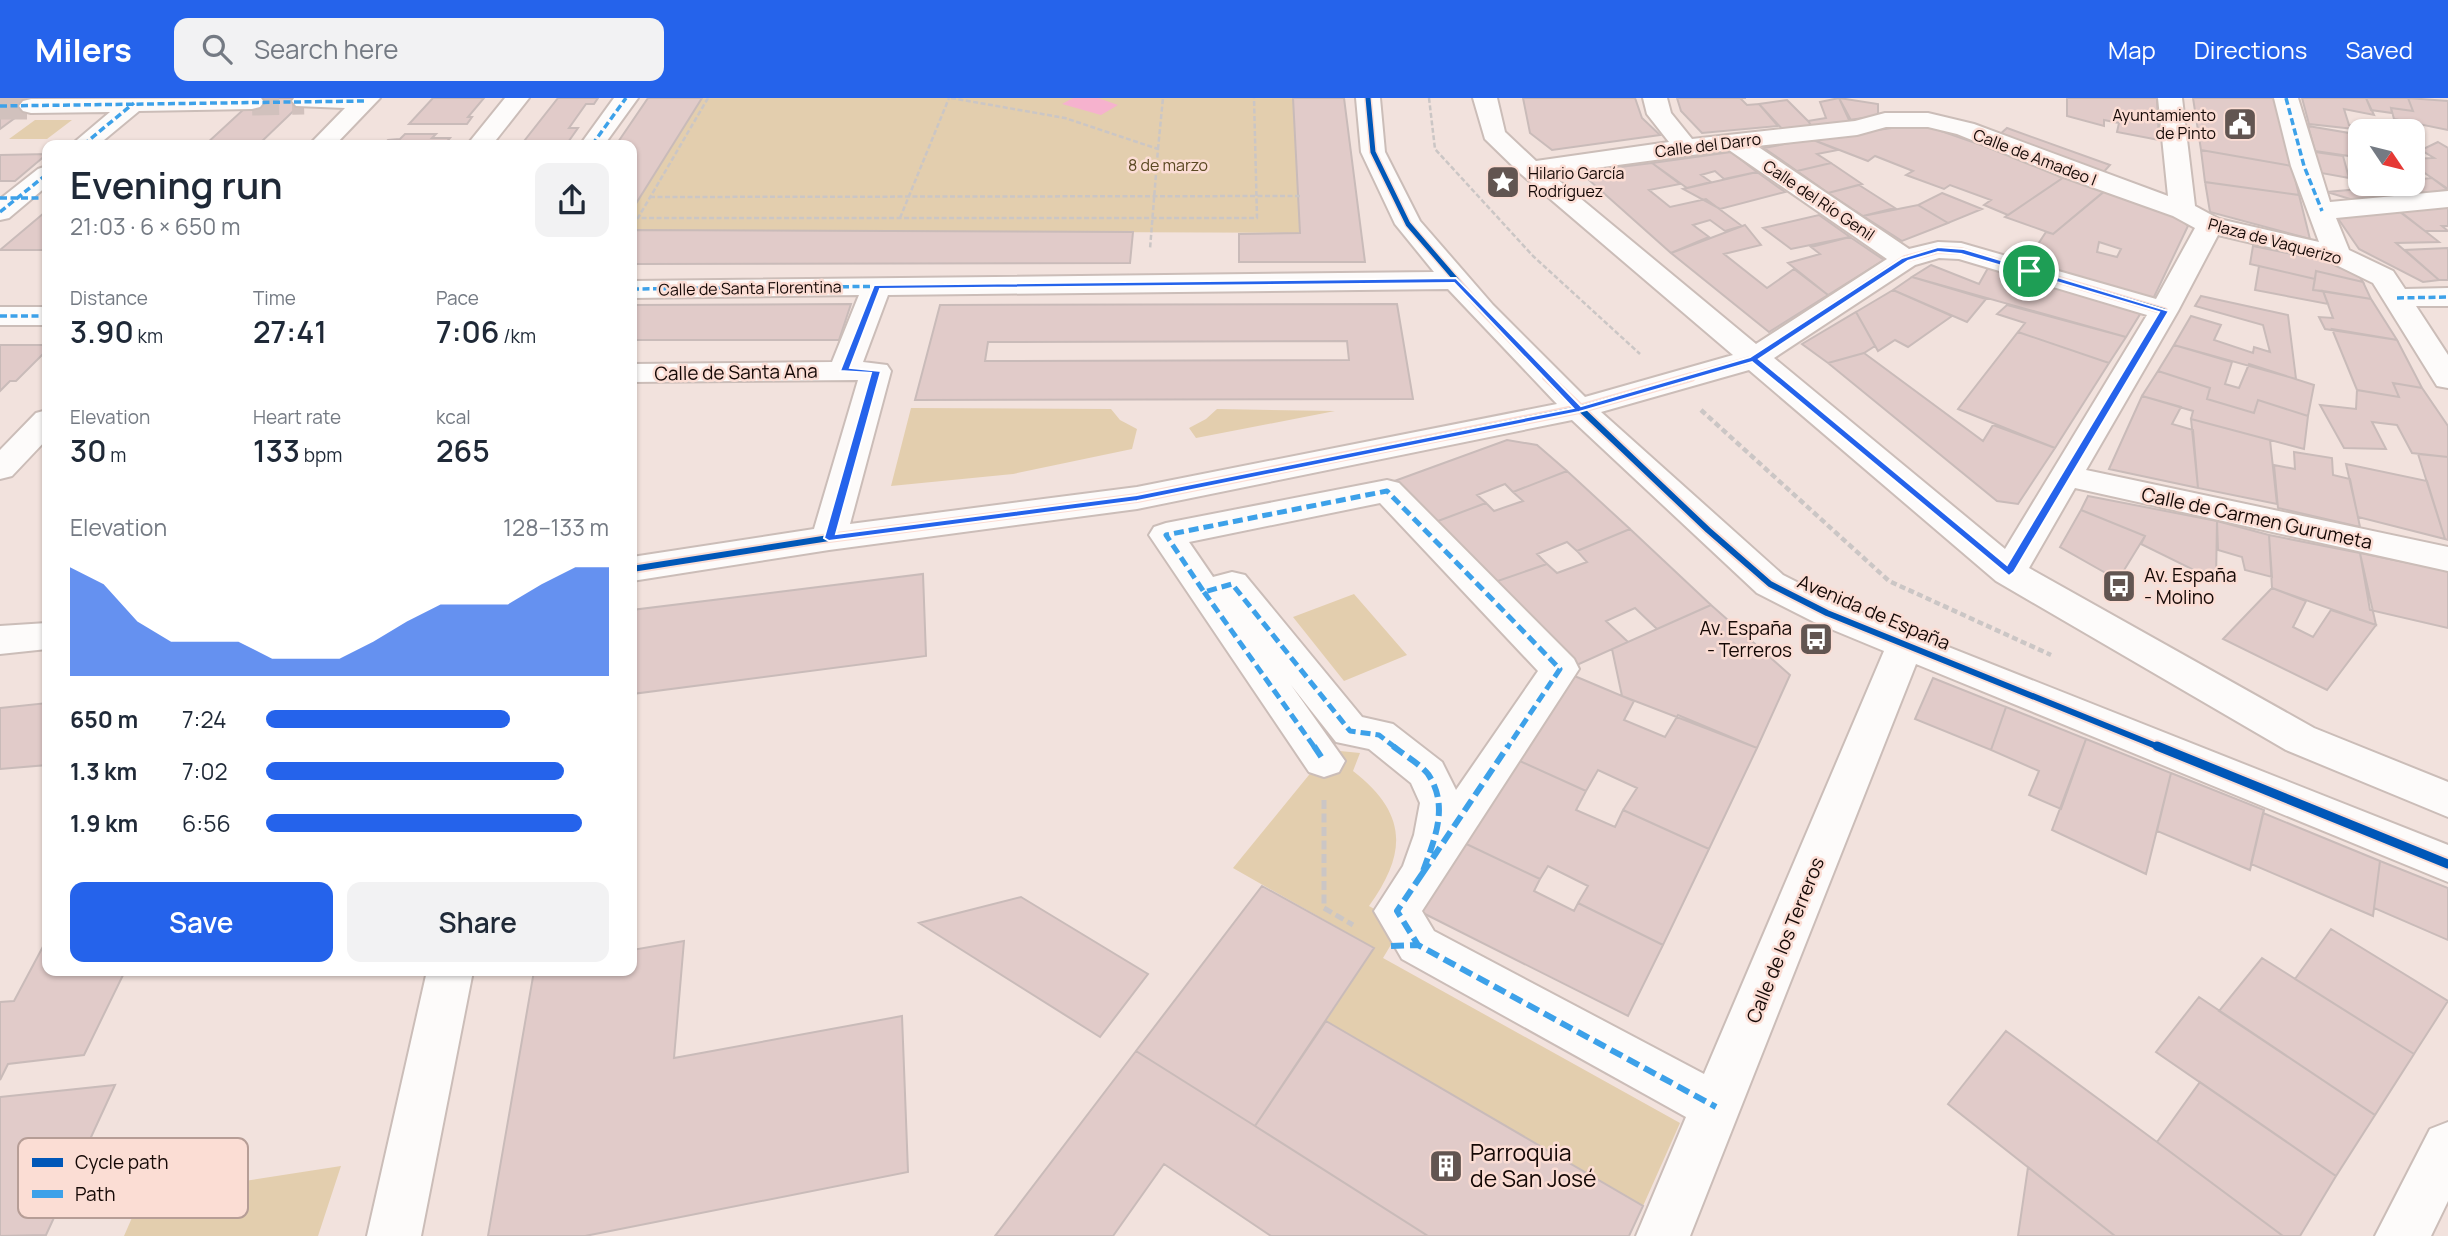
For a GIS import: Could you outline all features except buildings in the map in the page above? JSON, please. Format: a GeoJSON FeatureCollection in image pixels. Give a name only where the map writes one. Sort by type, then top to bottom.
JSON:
{"type":"FeatureCollection","features":[{"type":"Feature","properties":{"kind":"street"},"geometry":{"type":"LineString","coordinates":[[483,140],[517,98]]}},
{"type":"Feature","properties":{"kind":"street"},"geometry":{"type":"LineString","coordinates":[[596,140],[626,98]]}},
{"type":"Feature","properties":{"kind":"street","name":"Avenida de España"},"geometry":{"type":"LineString","coordinates":[[1368,98],[1373,152],[1408,224],[1456,280],[1579,409],[1770,584],[1827,613],[2448,864]]}},
{"type":"Feature","properties":{"kind":"street"},"geometry":{"type":"LineString","coordinates":[[1485,98],[1494,134],[1530,169],[2009,572],[2300,739],[2448,800]]}},
{"type":"Feature","properties":{"kind":"street"},"geometry":{"type":"LineString","coordinates":[[1654,98],[1659,114],[1686,147]]}},
{"type":"Feature","properties":{"kind":"street"},"geometry":{"type":"LineString","coordinates":[[2170,98],[2182,210]]}},
{"type":"Feature","properties":{"kind":"street"},"geometry":{"type":"LineString","coordinates":[[2286,98],[2304,166],[2337,255]]}},
{"type":"Feature","properties":{"kind":"street"},"geometry":{"type":"LineString","coordinates":[[304,101],[367,99]]}},
{"type":"Feature","properties":{"kind":"street"},"geometry":{"type":"LineString","coordinates":[[326,140],[367,99]]}},
{"type":"Feature","properties":{"kind":"street"},"geometry":{"type":"LineString","coordinates":[[32,106],[137,101],[252,102]]}},
{"type":"Feature","properties":{"kind":"street"},"geometry":{"type":"LineString","coordinates":[[89,140],[137,101]]}},
{"type":"Feature","properties":{"kind":"street","name":"Calle del Darro"},"geometry":{"type":"LineString","coordinates":[[1530,169],[1686,147],[1857,128],[1886,109]]}},
{"type":"Feature","properties":{"kind":"street","name":"Calle de Amadeo I"},"geometry":{"type":"LineString","coordinates":[[1886,109],[1965,129],[2067,170],[2182,210]]}},
{"type":"Feature","properties":{"kind":"street","name":"Calle del Río Genil"},"geometry":{"type":"LineString","coordinates":[[1734,141],[1905,259]]}},
{"type":"Feature","properties":{"kind":"street"},"geometry":{"type":"LineString","coordinates":[[6,203],[42,178]]}},
{"type":"Feature","properties":{"kind":"street"},"geometry":{"type":"LineString","coordinates":[[6,203],[42,199]]}},
{"type":"Feature","properties":{"kind":"street"},"geometry":{"type":"LineString","coordinates":[[2322,211],[2448,199]]}},
{"type":"Feature","properties":{"kind":"street","name":"Plaza de Vaquerizo"},"geometry":{"type":"LineString","coordinates":[[2182,210],[2210,225],[2337,255],[2383,277],[2448,379]]}},
{"type":"Feature","properties":{"kind":"street"},"geometry":{"type":"LineString","coordinates":[[2009,572],[2164,311],[2210,225]]}},
{"type":"Feature","properties":{"kind":"street"},"geometry":{"type":"LineString","coordinates":[[637,568],[829,538],[1137,498],[1579,409],[1753,359],[1905,259],[1938,250],[1961,251],[2164,311]]}},
{"type":"Feature","properties":{"kind":"street","name":"Calle de Santa Florentina"},"geometry":{"type":"LineString","coordinates":[[637,289],[1456,280]]}},
{"type":"Feature","properties":{"kind":"street"},"geometry":{"type":"LineString","coordinates":[[844,371],[877,286]]}},
{"type":"Feature","properties":{"kind":"street"},"geometry":{"type":"LineString","coordinates":[[2397,298],[2448,297]]}},
{"type":"Feature","properties":{"kind":"street"},"geometry":{"type":"LineString","coordinates":[[0,316],[42,316]]}},
{"type":"Feature","properties":{"kind":"street","name":"Calle de Santa Ana"},"geometry":{"type":"LineString","coordinates":[[637,373],[876,371],[829,538]]}},
{"type":"Feature","properties":{"kind":"street"},"geometry":{"type":"LineString","coordinates":[[0,469],[42,427]]}},
{"type":"Feature","properties":{"kind":"street","name":"Calle de Carmen Gurumeta"},"geometry":{"type":"LineString","coordinates":[[2067,476],[2448,559]]}},
{"type":"Feature","properties":{"kind":"street"},"geometry":{"type":"LineString","coordinates":[[1324,761],[1166,536],[1387,491],[1560,668],[1397,911],[1404,945],[1716,1107]]}},
{"type":"Feature","properties":{"kind":"street"},"geometry":{"type":"LineString","coordinates":[[1204,592],[1232,584],[1350,731],[1379,735],[1427,773],[1441,803],[1436,835],[1422,874]]}},
{"type":"Feature","properties":{"kind":"street"},"geometry":{"type":"LineString","coordinates":[[0,640],[42,636]]}},
{"type":"Feature","properties":{"kind":"street","name":"Calle de los Terreros"},"geometry":{"type":"LineString","coordinates":[[1663,1236],[1906,643]]}},
{"type":"Feature","properties":{"kind":"street"},"geometry":{"type":"LineString","coordinates":[[394,1236],[449,976]]}},
{"type":"Feature","properties":{"kind":"street"},"geometry":{"type":"LineString","coordinates":[[2402,1236],[2448,1147]]}},
{"type":"Feature","properties":{"kind":"path"},"geometry":{"type":"LineString","coordinates":[[708,98],[638,218],[1257,218],[1254,98]]}},
{"type":"Feature","properties":{"kind":"path"},"geometry":{"type":"LineString","coordinates":[[900,218],[950,98],[1065,118],[1158,149]]}},
{"type":"Feature","properties":{"kind":"path"},"geometry":{"type":"LineString","coordinates":[[1147,284],[1163,98]]}},
{"type":"Feature","properties":{"kind":"path"},"geometry":{"type":"LineString","coordinates":[[649,197],[1301,196]]}},
{"type":"Feature","properties":{"kind":"path"},"geometry":{"type":"LineString","coordinates":[[1324,761],[1324,908],[1404,945]]}},
{"type":"Feature","properties":{"kind":"green space","name":"8 de marzo"},"geometry":{"type":"Polygon","coordinates":[[[702,98],[1293,98],[1300,233],[637,230],[637,202],[702,98]]]}},
{"type":"Feature","properties":{"kind":"green space"},"geometry":{"type":"Polygon","coordinates":[[[35,120],[72,120],[47,139],[9,139],[35,120]]]}},
{"type":"Feature","properties":{"kind":"green space"},"geometry":{"type":"Polygon","coordinates":[[[911,408],[1111,409],[1120,420],[1137,429],[1132,449],[1013,474],[891,486],[911,408]]]}},
{"type":"Feature","properties":{"kind":"green space"},"geometry":{"type":"Polygon","coordinates":[[[1217,409],[1335,411],[1196,438],[1189,428],[1217,409]]]}},
{"type":"Feature","properties":{"kind":"green space"},"geometry":{"type":"Polygon","coordinates":[[[1354,594],[1407,655],[1344,681],[1293,617],[1354,594]]]}},
{"type":"Feature","properties":{"kind":"green space"},"geometry":{"type":"Polygon","coordinates":[[[1340,751],[1360,753],[1353,771],[1384,802],[1396,834],[1391,868],[1369,906],[1385,915],[1395,938],[1383,958],[1680,1123],[1643,1206],[1326,1021],[1374,948],[1233,868],[1313,770],[1340,751]]]}},
{"type":"Feature","properties":{"kind":"green space"},"geometry":{"type":"Polygon","coordinates":[[[341,1166],[318,1236],[124,1236],[132,1218],[248,1218],[248,1180],[341,1166]]]}},
{"type":"Feature","properties":{"kind":"shaded area"},"geometry":{"type":"Polygon","coordinates":[[[1073,98],[1098,98],[1118,105],[1101,115],[1062,104],[1073,98]]]}},
{"type":"Feature","properties":{"kind":"tunnel"},"geometry":{"type":"LineString","coordinates":[[252,102],[304,101]]}},
{"type":"Feature","properties":{"kind":"tunnel"},"geometry":{"type":"LineString","coordinates":[[0,106],[31,106]]}},
{"type":"Feature","properties":{"kind":"marked path"},"geometry":{"type":"LineString","coordinates":[[596,140],[626,98]]}},
{"type":"Feature","properties":{"kind":"marked path"},"geometry":{"type":"LineString","coordinates":[[2286,98],[2304,166],[2322,211]]}},
{"type":"Feature","properties":{"kind":"marked path"},"geometry":{"type":"LineString","coordinates":[[0,106],[365,101]]}},
{"type":"Feature","properties":{"kind":"marked path"},"geometry":{"type":"LineString","coordinates":[[89,140],[134,103]]}},
{"type":"Feature","properties":{"kind":"marked path"},"geometry":{"type":"LineString","coordinates":[[0,212],[42,178]]}},
{"type":"Feature","properties":{"kind":"marked path"},"geometry":{"type":"LineString","coordinates":[[0,198],[42,198]]}},
{"type":"Feature","properties":{"kind":"marked path"},"geometry":{"type":"LineString","coordinates":[[637,289],[1456,280]]}},
{"type":"Feature","properties":{"kind":"marked path"},"geometry":{"type":"LineString","coordinates":[[844,371],[877,286]]}},
{"type":"Feature","properties":{"kind":"marked path"},"geometry":{"type":"LineString","coordinates":[[2397,298],[2448,297]]}},
{"type":"Feature","properties":{"kind":"marked path"},"geometry":{"type":"LineString","coordinates":[[0,316],[42,316]]}},
{"type":"Feature","properties":{"kind":"marked path"},"geometry":{"type":"LineString","coordinates":[[1422,874],[1436,835],[1441,803],[1427,773],[1379,735],[1350,731],[1232,584],[1204,592],[1166,535],[1387,491],[1560,669],[1397,911],[1418,945],[1716,1107]]}},
{"type":"Feature","properties":{"kind":"marked path"},"geometry":{"type":"LineString","coordinates":[[1204,592],[1324,761]]}},
{"type":"Feature","properties":{"kind":"marked path"},"geometry":{"type":"LineString","coordinates":[[1391,946],[1418,945]]}},
{"type":"Feature","properties":{"kind":"cycle path"},"geometry":{"type":"LineString","coordinates":[[1368,98],[1373,152],[1408,224],[1483,311],[1579,409],[1770,584],[1827,613],[2448,864]]}},
{"type":"Feature","properties":{"kind":"cycle path"},"geometry":{"type":"LineString","coordinates":[[637,568],[829,538],[1137,498],[1579,409],[1753,359],[1905,259],[1938,250],[1961,251],[2164,311]]}},
{"type":"Feature","properties":{"kind":"place","name":"Ayuntamiento de Pinto"},"geometry":{"type":"Point","coordinates":[2240,124]}},
{"type":"Feature","properties":{"kind":"place","name":"Hilario García Rodríguez"},"geometry":{"type":"Point","coordinates":[1503,182]}},
{"type":"Feature","properties":{"kind":"place","name":"Av. España - Molino"},"geometry":{"type":"Point","coordinates":[2119,586]}},
{"type":"Feature","properties":{"kind":"place","name":"Av. España - Terreros"},"geometry":{"type":"Point","coordinates":[1816,639]}},
{"type":"Feature","properties":{"kind":"place","name":"Parroquia de San José"},"geometry":{"type":"Point","coordinates":[1446,1166]}},
{"type":"Feature","properties":{"kind":"route"},"geometry":{"type":"LineString","coordinates":[[2029,271],[1961,251],[1938,250],[1905,259],[1753,359],[1579,409],[1483,312],[1456,280],[877,286],[844,371],[876,371],[829,538],[1137,498],[1579,409],[1672,383],[1753,359],[2009,572],[2164,311],[2029,271]]}}]}
